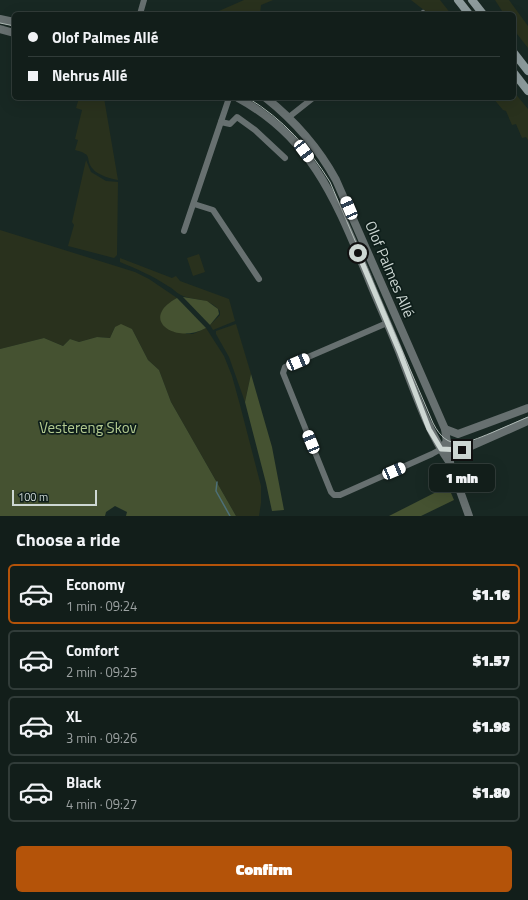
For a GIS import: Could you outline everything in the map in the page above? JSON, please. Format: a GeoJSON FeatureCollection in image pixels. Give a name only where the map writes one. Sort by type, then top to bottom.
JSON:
{"type":"FeatureCollection","features":[{"type":"Feature","properties":{"kind":"main road"},"geometry":{"type":"LineString","coordinates":[[458,0],[467,12]]}},
{"type":"Feature","properties":{"kind":"main road"},"geometry":{"type":"LineString","coordinates":[[472,0],[481,12]]}},
{"type":"Feature","properties":{"kind":"main road"},"geometry":{"type":"LineString","coordinates":[[516,56],[528,71]]}},
{"type":"Feature","properties":{"kind":"main road"},"geometry":{"type":"LineString","coordinates":[[516,76],[528,91]]}},
{"type":"Feature","properties":{"kind":"street"},"geometry":{"type":"LineString","coordinates":[[141,12],[144,0]]}},
{"type":"Feature","properties":{"kind":"street"},"geometry":{"type":"LineString","coordinates":[[0,19],[12,22]]}},
{"type":"Feature","properties":{"kind":"street"},"geometry":{"type":"LineString","coordinates":[[0,30],[12,33]]}},
{"type":"Feature","properties":{"kind":"street"},"geometry":{"type":"LineString","coordinates":[[184,231],[228,100]]}},
{"type":"Feature","properties":{"kind":"street","name":"Olof Palmes Allé"},"geometry":{"type":"LineString","coordinates":[[241,100],[255,108],[278,126],[304,151],[334,198],[387,323],[429,429],[444,449],[450,463],[469,516]]}},
{"type":"Feature","properties":{"kind":"street","name":"Olof Palmes Allé"},"geometry":{"type":"LineString","coordinates":[[268,100],[289,117],[314,144],[336,180],[445,429],[447,439],[444,449],[340,495],[334,495],[331,492],[283,370],[285,367],[387,323]]}},
{"type":"Feature","properties":{"kind":"street"},"geometry":{"type":"LineString","coordinates":[[289,117],[310,100]]}},
{"type":"Feature","properties":{"kind":"street"},"geometry":{"type":"LineString","coordinates":[[221,122],[230,124],[236,117],[255,130],[285,158]]}},
{"type":"Feature","properties":{"kind":"street"},"geometry":{"type":"LineString","coordinates":[[194,204],[213,210],[259,279]]}},
{"type":"Feature","properties":{"kind":"street"},"geometry":{"type":"LineString","coordinates":[[445,429],[458,434],[510,416],[528,408]]}},
{"type":"Feature","properties":{"kind":"street"},"geometry":{"type":"LineString","coordinates":[[444,449],[462,450],[528,421]]}},
{"type":"Feature","properties":{"kind":"green space"},"geometry":{"type":"Polygon","coordinates":[[[244,0],[273,0],[261,5],[260,12],[217,12],[244,0]]]}},
{"type":"Feature","properties":{"kind":"green space"},"geometry":{"type":"Polygon","coordinates":[[[411,0],[440,0],[449,12],[426,12],[411,0]]]}},
{"type":"Feature","properties":{"kind":"green space"},"geometry":{"type":"Polygon","coordinates":[[[495,0],[509,0],[528,26],[528,48],[516,33],[516,12],[503,12],[495,0]]]}},
{"type":"Feature","properties":{"kind":"green space"},"geometry":{"type":"Polygon","coordinates":[[[516,94],[528,109],[528,140],[526,137],[522,138],[516,124],[512,125],[506,111],[503,110],[495,100],[516,100],[516,94]]]}},
{"type":"Feature","properties":{"kind":"green space"},"geometry":{"type":"Polygon","coordinates":[[[78,100],[104,100],[118,180],[101,175],[95,171],[90,166],[87,156],[75,150],[78,140],[75,139],[82,110],[76,108],[78,100]]]}},
{"type":"Feature","properties":{"kind":"green space"},"geometry":{"type":"Polygon","coordinates":[[[86,160],[91,172],[106,181],[118,182],[117,255],[114,258],[68,246],[74,225],[72,222],[86,160]]]}},
{"type":"Feature","properties":{"kind":"green space"},"geometry":{"type":"Polygon","coordinates":[[[0,230],[135,272],[149,279],[177,298],[172,301],[186,334],[193,334],[206,328],[224,356],[232,376],[261,486],[259,516],[236,516],[171,402],[159,370],[148,360],[132,329],[115,327],[110,338],[97,337],[79,342],[70,339],[63,346],[44,338],[0,349],[0,230]]]}},
{"type":"Feature","properties":{"kind":"green space"},"geometry":{"type":"Polygon","coordinates":[[[199,254],[205,272],[193,276],[187,258],[199,254]]]}},
{"type":"Feature","properties":{"kind":"green space"},"geometry":{"type":"Polygon","coordinates":[[[120,258],[172,278],[176,276],[180,281],[229,299],[235,321],[213,330],[210,325],[220,315],[220,311],[215,306],[206,301],[179,294],[157,279],[120,262],[120,258]]]}},
{"type":"Feature","properties":{"kind":"green space"},"geometry":{"type":"Polygon","coordinates":[[[183,297],[207,301],[218,309],[219,314],[210,325],[183,297]]]}},
{"type":"Feature","properties":{"kind":"green space"},"geometry":{"type":"Polygon","coordinates":[[[177,298],[206,328],[194,332],[183,333],[173,332],[165,327],[161,321],[161,314],[166,306],[177,298]]]}},
{"type":"Feature","properties":{"kind":"green space","name":"Vestereng Skov"},"geometry":{"type":"Polygon","coordinates":[[[121,324],[132,329],[148,360],[159,370],[171,402],[236,516],[126,516],[127,512],[115,506],[106,512],[105,516],[0,516],[0,349],[44,338],[63,346],[70,339],[79,342],[97,337],[110,338],[115,327],[121,324]]]}},
{"type":"Feature","properties":{"kind":"green space"},"geometry":{"type":"Polygon","coordinates":[[[236,324],[251,374],[245,402],[229,357],[216,334],[216,331],[236,324]]]}},
{"type":"Feature","properties":{"kind":"green space"},"geometry":{"type":"Polygon","coordinates":[[[251,374],[272,447],[284,510],[272,511],[245,402],[251,374]]]}},
{"type":"Feature","properties":{"kind":"green space"},"geometry":{"type":"Polygon","coordinates":[[[448,486],[454,500],[421,516],[389,516],[448,486]]]}},
{"type":"Feature","properties":{"kind":"waterway"},"geometry":{"type":"LineString","coordinates":[[217,482],[216,491],[230,516]]}},
{"type":"Feature","properties":{"kind":"tram line"},"geometry":{"type":"LineString","coordinates":[[0,23],[12,26]]}},
{"type":"Feature","properties":{"kind":"tram line"},"geometry":{"type":"LineString","coordinates":[[251,100],[273,115],[294,135],[313,157],[330,182],[433,423],[445,439],[458,443],[474,440],[528,417]]}},
{"type":"Feature","properties":{"kind":"route"},"geometry":{"type":"LineString","coordinates":[[358,253],[400,353],[420,408],[432,435],[441,449],[454,451],[462,450]]}}]}
